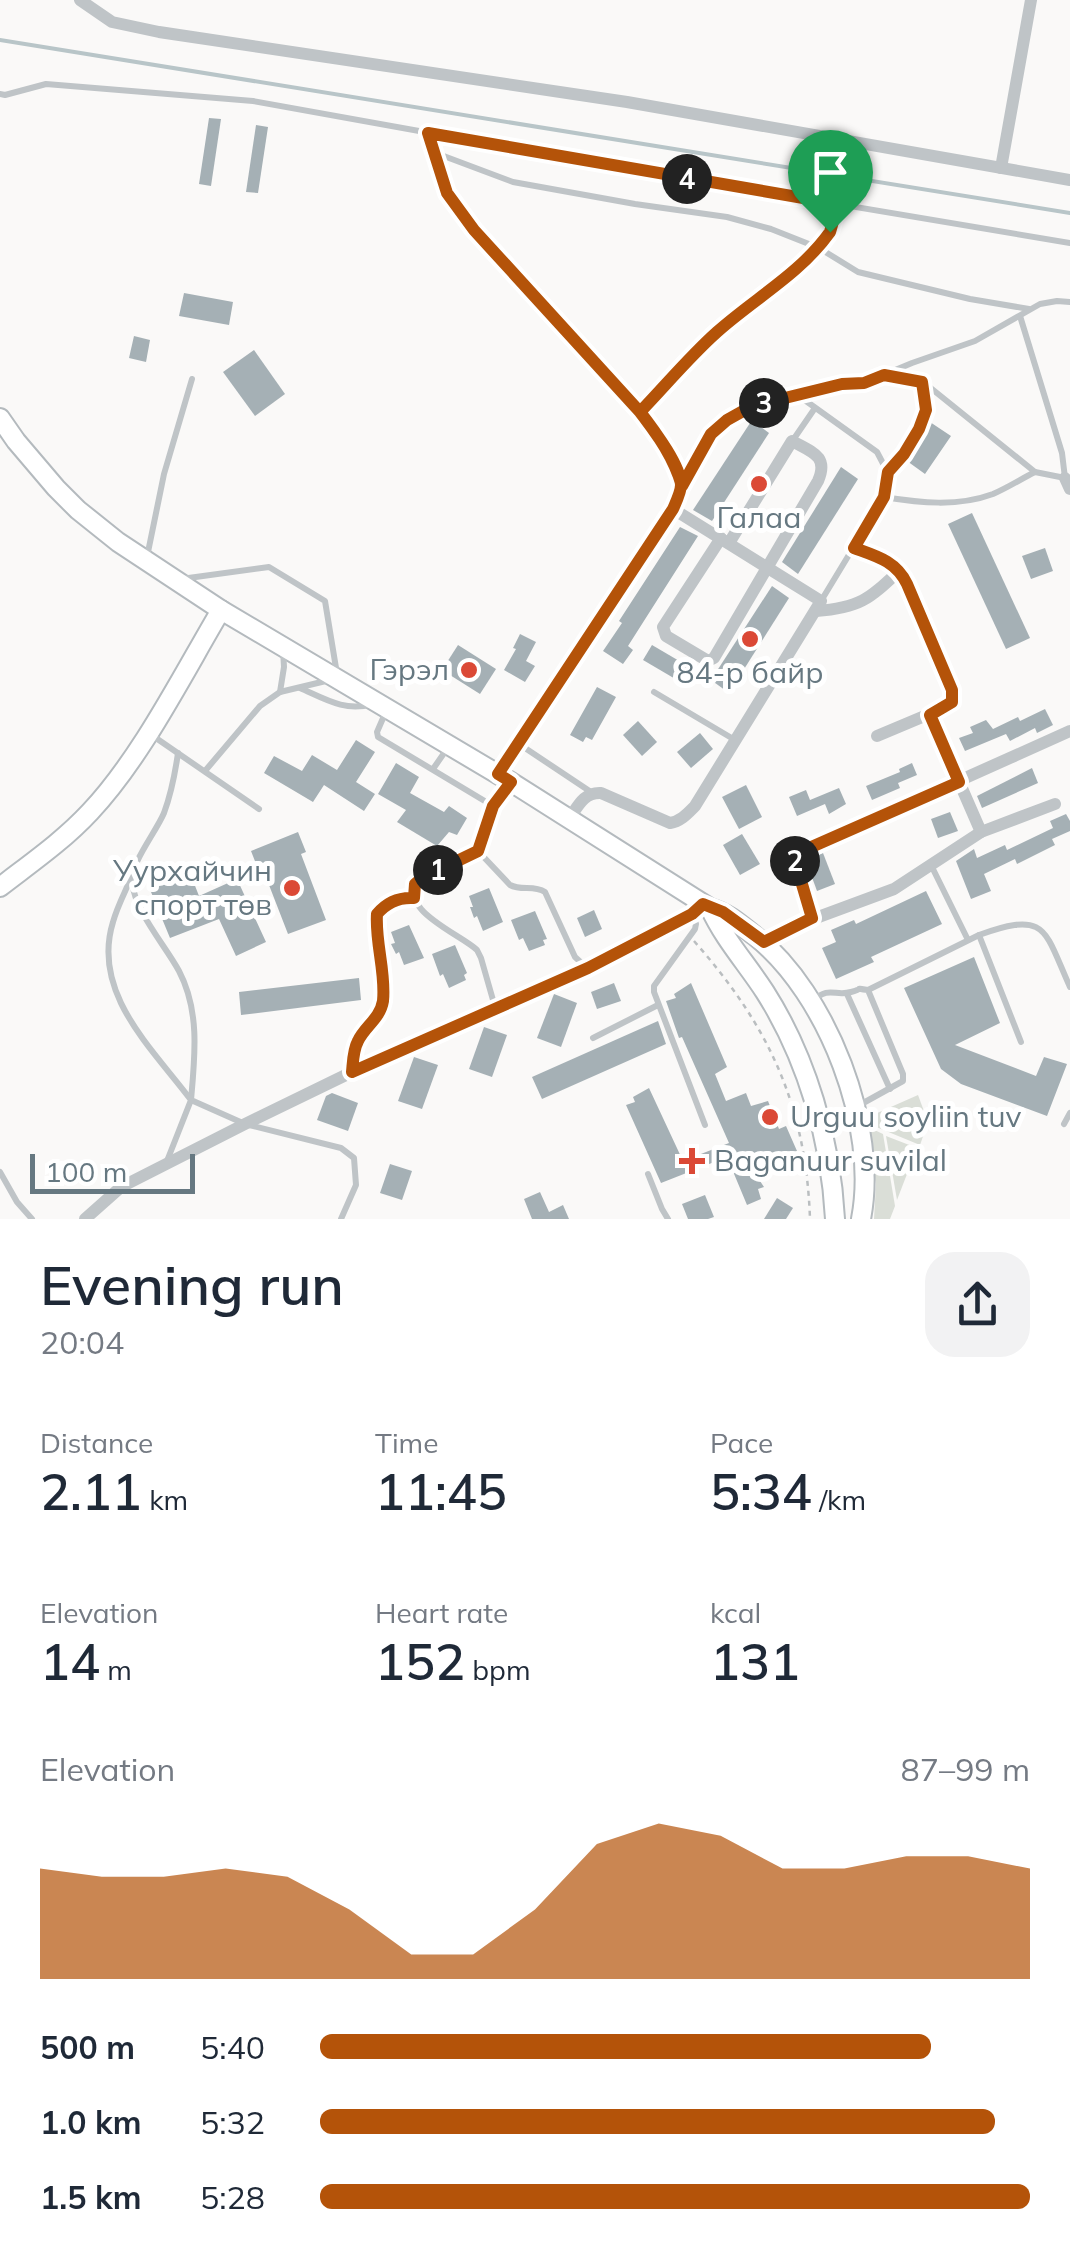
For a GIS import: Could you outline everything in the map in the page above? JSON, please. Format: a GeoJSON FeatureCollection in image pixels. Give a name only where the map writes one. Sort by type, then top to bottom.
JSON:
{"type":"FeatureCollection","features":[{"type":"Feature","properties":{"kind":"main road"},"geometry":{"type":"LineString","coordinates":[[0,418],[35,465],[98,528],[221,610],[569,818],[702,909],[718,926],[781,1019],[814,1102],[825,1142],[835,1219]]}},
{"type":"Feature","properties":{"kind":"main road"},"geometry":{"type":"LineString","coordinates":[[0,887],[59,842],[118,777],[221,610]]}},
{"type":"Feature","properties":{"kind":"main road"},"geometry":{"type":"LineString","coordinates":[[702,909],[723,912],[764,942],[812,1001],[854,1107],[865,1173],[862,1219]]}},
{"type":"Feature","properties":{"kind":"street"},"geometry":{"type":"LineString","coordinates":[[80,0],[112,22],[159,32],[627,102],[1070,180]]}},
{"type":"Feature","properties":{"kind":"street"},"geometry":{"type":"LineString","coordinates":[[1001,168],[1030,0]]}},
{"type":"Feature","properties":{"kind":"street"},"geometry":{"type":"LineString","coordinates":[[792,441],[817,455],[823,470],[769,568],[712,660],[704,660],[666,636],[663,627],[725,540],[792,441]]}},
{"type":"Feature","properties":{"kind":"street"},"geometry":{"type":"LineString","coordinates":[[673,509],[769,568],[819,606],[842,609],[857,605],[900,570]]}},
{"type":"Feature","properties":{"kind":"street"},"geometry":{"type":"LineString","coordinates":[[854,548],[900,570],[952,690],[952,702],[877,736]]}},
{"type":"Feature","properties":{"kind":"street"},"geometry":{"type":"LineString","coordinates":[[569,818],[592,793],[670,823],[678,821],[695,806],[819,606]]}},
{"type":"Feature","properties":{"kind":"street"},"geometry":{"type":"LineString","coordinates":[[930,715],[982,832]]}},
{"type":"Feature","properties":{"kind":"street"},"geometry":{"type":"LineString","coordinates":[[812,918],[795,859],[800,852],[1070,731]]}},
{"type":"Feature","properties":{"kind":"street"},"geometry":{"type":"LineString","coordinates":[[764,942],[812,918],[894,889],[982,832],[1054,804]]}},
{"type":"Feature","properties":{"kind":"street"},"geometry":{"type":"LineString","coordinates":[[91,1217],[121,1187],[245,1124],[494,1007],[588,968],[702,909]]}},
{"type":"Feature","properties":{"kind":"lane"},"geometry":{"type":"LineString","coordinates":[[0,94],[46,84],[253,101],[1070,243]]}},
{"type":"Feature","properties":{"kind":"lane"},"geometry":{"type":"LineString","coordinates":[[428,133],[447,193],[474,230],[640,412],[663,442],[682,486]]}},
{"type":"Feature","properties":{"kind":"lane"},"geometry":{"type":"LineString","coordinates":[[433,152],[513,182],[726,217],[772,229],[819,248],[858,272],[1029,309]]}},
{"type":"Feature","properties":{"kind":"lane"},"geometry":{"type":"LineString","coordinates":[[640,412],[714,334],[774,289],[819,248],[830,232],[838,204]]}},
{"type":"Feature","properties":{"kind":"lane"},"geometry":{"type":"LineString","coordinates":[[494,1007],[477,950],[419,910],[414,898],[415,884],[478,851],[519,744],[673,509],[711,434],[752,406],[842,384],[864,383],[975,341],[1040,304],[1070,302]]}},
{"type":"Feature","properties":{"kind":"lane"},"geometry":{"type":"LineString","coordinates":[[1020,316],[1068,483]]}},
{"type":"Feature","properties":{"kind":"lane"},"geometry":{"type":"LineString","coordinates":[[884,375],[922,382],[1035,472],[1068,483]]}},
{"type":"Feature","properties":{"kind":"lane"},"geometry":{"type":"LineString","coordinates":[[146,561],[164,474],[192,379]]}},
{"type":"Feature","properties":{"kind":"lane"},"geometry":{"type":"LineString","coordinates":[[819,606],[884,497],[888,472],[919,429],[926,410],[922,382]]}},
{"type":"Feature","properties":{"kind":"lane"},"geometry":{"type":"LineString","coordinates":[[798,396],[877,452],[888,472]]}},
{"type":"Feature","properties":{"kind":"lane"},"geometry":{"type":"LineString","coordinates":[[792,441],[816,408]]}},
{"type":"Feature","properties":{"kind":"lane"},"geometry":{"type":"LineString","coordinates":[[884,497],[917,503],[952,502],[991,494],[1035,472]]}},
{"type":"Feature","properties":{"kind":"lane"},"geometry":{"type":"LineString","coordinates":[[175,580],[269,567],[325,601],[338,678],[280,692],[260,706],[205,771]]}},
{"type":"Feature","properties":{"kind":"lane"},"geometry":{"type":"LineString","coordinates":[[280,692],[282,646]]}},
{"type":"Feature","properties":{"kind":"lane"},"geometry":{"type":"LineString","coordinates":[[299,687],[340,706],[382,705],[378,737],[493,806]]}},
{"type":"Feature","properties":{"kind":"lane"},"geometry":{"type":"LineString","coordinates":[[654,692],[736,741]]}},
{"type":"Feature","properties":{"kind":"lane"},"geometry":{"type":"LineString","coordinates":[[147,733],[259,808]]}},
{"type":"Feature","properties":{"kind":"lane"},"geometry":{"type":"LineString","coordinates":[[519,744],[592,793]]}},
{"type":"Feature","properties":{"kind":"lane"},"geometry":{"type":"LineString","coordinates":[[433,770],[449,745]]}},
{"type":"Feature","properties":{"kind":"lane"},"geometry":{"type":"LineString","coordinates":[[178,753],[162,817],[136,864],[112,924],[108,966],[118,1001],[191,1100],[245,1124],[342,1148],[354,1158],[356,1185],[341,1219]]}},
{"type":"Feature","properties":{"kind":"lane"},"geometry":{"type":"LineString","coordinates":[[478,851],[510,885],[545,892],[575,958],[588,968]]}},
{"type":"Feature","properties":{"kind":"lane"},"geometry":{"type":"LineString","coordinates":[[930,865],[968,940]]}},
{"type":"Feature","properties":{"kind":"lane"},"geometry":{"type":"LineString","coordinates":[[131,877],[134,894],[190,996],[195,1052],[191,1100],[165,1165]]}},
{"type":"Feature","properties":{"kind":"lane"},"geometry":{"type":"LineString","coordinates":[[352,1072],[358,1038],[382,1006],[384,984],[377,914],[402,898],[414,898]]}},
{"type":"Feature","properties":{"kind":"lane"},"geometry":{"type":"LineString","coordinates":[[702,909],[690,936],[654,986],[705,1125]]}},
{"type":"Feature","properties":{"kind":"lane"},"geometry":{"type":"LineString","coordinates":[[812,1001],[830,991],[847,994],[860,988],[868,990],[979,935],[1024,923],[1035,925],[1046,934],[1070,987]]}},
{"type":"Feature","properties":{"kind":"lane"},"geometry":{"type":"LineString","coordinates":[[979,935],[1021,1042]]}},
{"type":"Feature","properties":{"kind":"lane"},"geometry":{"type":"LineString","coordinates":[[854,1107],[902,1081],[903,1074],[868,990]]}},
{"type":"Feature","properties":{"kind":"lane"},"geometry":{"type":"LineString","coordinates":[[847,994],[890,1088]]}},
{"type":"Feature","properties":{"kind":"lane"},"geometry":{"type":"LineString","coordinates":[[593,1038],[658,1005]]}},
{"type":"Feature","properties":{"kind":"lane"},"geometry":{"type":"LineString","coordinates":[[1064,1124],[1070,1112]]}},
{"type":"Feature","properties":{"kind":"lane"},"geometry":{"type":"LineString","coordinates":[[0,1172],[16,1202],[32,1219]]}},
{"type":"Feature","properties":{"kind":"lane"},"geometry":{"type":"LineString","coordinates":[[648,1174],[668,1219]]}},
{"type":"Feature","properties":{"kind":"path"},"geometry":{"type":"LineString","coordinates":[[690,936],[720,971],[772,1053],[799,1126],[810,1219]]}},
{"type":"Feature","properties":{"kind":"shaded area"},"geometry":{"type":"Polygon","coordinates":[[[918,1095],[928,1122],[920,1145],[869,1124],[875,1114],[918,1095]]]}},
{"type":"Feature","properties":{"kind":"shaded area"},"geometry":{"type":"Polygon","coordinates":[[[868,1127],[883,1134],[895,1206],[890,1219],[874,1219],[876,1184],[868,1127]]]}},
{"type":"Feature","properties":{"kind":"shaded area"},"geometry":{"type":"Polygon","coordinates":[[[886,1136],[917,1148],[897,1200],[886,1136]]]}},
{"type":"Feature","properties":{"kind":"building"},"geometry":{"type":"Polygon","coordinates":[[[209,118],[221,119],[211,186],[199,184],[209,118]]]}},
{"type":"Feature","properties":{"kind":"building"},"geometry":{"type":"Polygon","coordinates":[[[256,125],[268,127],[258,193],[246,192],[256,125]]]}},
{"type":"Feature","properties":{"kind":"building"},"geometry":{"type":"Polygon","coordinates":[[[184,293],[233,302],[229,325],[179,316],[184,293]]]}},
{"type":"Feature","properties":{"kind":"building"},"geometry":{"type":"Polygon","coordinates":[[[134,336],[150,340],[146,362],[129,358],[134,336]]]}},
{"type":"Feature","properties":{"kind":"building"},"geometry":{"type":"Polygon","coordinates":[[[254,350],[285,394],[255,416],[223,372],[254,350]]]}},
{"type":"Feature","properties":{"kind":"building"},"geometry":{"type":"Polygon","coordinates":[[[752,420],[769,433],[712,521],[693,510],[752,420]]]}},
{"type":"Feature","properties":{"kind":"building"},"geometry":{"type":"Polygon","coordinates":[[[930,422],[951,436],[925,474],[907,461],[930,422]]]}},
{"type":"Feature","properties":{"kind":"building","name":"84-р байр"},"geometry":{"type":"Polygon","coordinates":[[[841,467],[858,479],[798,574],[782,562],[841,467]]]}},
{"type":"Feature","properties":{"kind":"building"},"geometry":{"type":"Polygon","coordinates":[[[972,513],[1030,638],[1006,649],[948,524],[972,513]]]}},
{"type":"Feature","properties":{"kind":"building","name":"84-р байр"},"geometry":{"type":"Polygon","coordinates":[[[680,527],[698,536],[628,646],[633,650],[623,664],[603,651],[680,527]]]}},
{"type":"Feature","properties":{"kind":"building"},"geometry":{"type":"Polygon","coordinates":[[[1045,548],[1053,571],[1031,579],[1022,556],[1045,548]]]}},
{"type":"Feature","properties":{"kind":"building","name":"84-р байр"},"geometry":{"type":"Polygon","coordinates":[[[772,586],[789,598],[729,693],[711,680],[772,586]]]}},
{"type":"Feature","properties":{"kind":"building"},"geometry":{"type":"Polygon","coordinates":[[[520,634],[536,642],[526,661],[535,666],[525,682],[504,670],[520,634]]]}},
{"type":"Feature","properties":{"kind":"building","name":"Гэрэл"},"geometry":{"type":"Polygon","coordinates":[[[458,645],[496,669],[480,694],[442,670],[458,645]]]}},
{"type":"Feature","properties":{"kind":"building"},"geometry":{"type":"Polygon","coordinates":[[[652,645],[698,672],[689,687],[643,660],[652,645]]]}},
{"type":"Feature","properties":{"kind":"building"},"geometry":{"type":"Polygon","coordinates":[[[597,687],[616,697],[592,740],[586,737],[583,742],[570,735],[597,687]]]}},
{"type":"Feature","properties":{"kind":"building"},"geometry":{"type":"Polygon","coordinates":[[[1045,709],[1053,725],[1037,733],[1035,728],[1010,741],[1006,734],[965,751],[959,738],[973,733],[970,727],[986,720],[993,729],[1045,709]]]}},
{"type":"Feature","properties":{"kind":"building"},"geometry":{"type":"Polygon","coordinates":[[[638,721],[657,742],[642,756],[623,735],[638,721]]]}},
{"type":"Feature","properties":{"kind":"building"},"geometry":{"type":"Polygon","coordinates":[[[700,733],[713,749],[691,768],[677,752],[700,733]]]}},
{"type":"Feature","properties":{"kind":"building"},"geometry":{"type":"Polygon","coordinates":[[[356,740],[375,752],[356,782],[375,794],[364,811],[324,785],[313,802],[264,773],[274,756],[302,771],[312,755],[337,770],[356,740]]]}},
{"type":"Feature","properties":{"kind":"building"},"geometry":{"type":"Polygon","coordinates":[[[396,763],[419,777],[410,793],[444,812],[449,806],[467,818],[457,835],[449,832],[437,846],[397,822],[406,810],[378,794],[396,763]]]}},
{"type":"Feature","properties":{"kind":"building"},"geometry":{"type":"Polygon","coordinates":[[[912,763],[917,775],[898,783],[900,788],[872,800],[866,786],[912,763]]]}},
{"type":"Feature","properties":{"kind":"building"},"geometry":{"type":"Polygon","coordinates":[[[1032,768],[1038,783],[982,808],[977,796],[1032,768]]]}},
{"type":"Feature","properties":{"kind":"building"},"geometry":{"type":"Polygon","coordinates":[[[746,785],[762,817],[739,829],[722,797],[746,785]]]}},
{"type":"Feature","properties":{"kind":"building"},"geometry":{"type":"Polygon","coordinates":[[[839,788],[846,804],[829,814],[825,804],[797,816],[789,797],[806,790],[810,800],[839,788]]]}},
{"type":"Feature","properties":{"kind":"building"},"geometry":{"type":"Polygon","coordinates":[[[950,812],[958,831],[938,838],[931,819],[950,812]]]}},
{"type":"Feature","properties":{"kind":"building"},"geometry":{"type":"Polygon","coordinates":[[[1066,814],[1070,831],[1052,839],[1055,845],[1017,864],[1015,859],[984,874],[991,891],[971,899],[956,861],[974,849],[977,858],[1005,845],[1007,850],[1053,828],[1050,821],[1066,814]]]}},
{"type":"Feature","properties":{"kind":"building"},"geometry":{"type":"Polygon","coordinates":[[[298,832],[306,852],[301,854],[326,920],[288,934],[262,867],[258,869],[251,851],[298,832]]]}},
{"type":"Feature","properties":{"kind":"building"},"geometry":{"type":"Polygon","coordinates":[[[742,834],[760,864],[740,875],[723,845],[742,834]]]}},
{"type":"Feature","properties":{"kind":"building"},"geometry":{"type":"Polygon","coordinates":[[[823,853],[835,884],[817,891],[806,861],[823,853]]]}},
{"type":"Feature","properties":{"kind":"building"},"geometry":{"type":"Polygon","coordinates":[[[166,866],[170,874],[178,871],[181,878],[192,878],[199,896],[237,879],[266,942],[236,956],[219,919],[170,938],[144,875],[166,866]]]}},
{"type":"Feature","properties":{"kind":"building"},"geometry":{"type":"Polygon","coordinates":[[[489,888],[503,922],[483,931],[477,916],[474,918],[469,896],[489,888]]]}},
{"type":"Feature","properties":{"kind":"building"},"geometry":{"type":"Polygon","coordinates":[[[926,891],[942,924],[871,957],[874,962],[836,979],[822,948],[836,942],[831,930],[854,920],[856,924],[926,891]]]}},
{"type":"Feature","properties":{"kind":"building"},"geometry":{"type":"Polygon","coordinates":[[[594,910],[602,929],[585,937],[577,918],[594,910]]]}},
{"type":"Feature","properties":{"kind":"building"},"geometry":{"type":"Polygon","coordinates":[[[535,911],[547,939],[543,940],[545,945],[529,951],[523,938],[519,940],[511,920],[535,911]]]}},
{"type":"Feature","properties":{"kind":"building"},"geometry":{"type":"Polygon","coordinates":[[[409,925],[424,958],[404,965],[391,944],[395,943],[391,932],[409,925]]]}},
{"type":"Feature","properties":{"kind":"building"},"geometry":{"type":"Polygon","coordinates":[[[455,945],[467,973],[466,980],[449,988],[432,954],[455,945]]]}},
{"type":"Feature","properties":{"kind":"building"},"geometry":{"type":"Polygon","coordinates":[[[974,957],[1000,1023],[955,1045],[1036,1076],[1044,1057],[1067,1064],[1047,1116],[961,1084],[941,1069],[904,988],[974,957]]]}},
{"type":"Feature","properties":{"kind":"building"},"geometry":{"type":"Polygon","coordinates":[[[359,978],[361,1000],[241,1015],[239,992],[359,978]]]}},
{"type":"Feature","properties":{"kind":"building"},"geometry":{"type":"Polygon","coordinates":[[[614,983],[621,1001],[597,1009],[591,992],[614,983]]]}},
{"type":"Feature","properties":{"kind":"building"},"geometry":{"type":"Polygon","coordinates":[[[691,983],[727,1067],[715,1074],[726,1101],[746,1093],[751,1106],[768,1101],[779,1129],[786,1126],[797,1151],[776,1163],[778,1168],[768,1172],[770,1178],[760,1181],[764,1187],[758,1189],[761,1199],[747,1205],[727,1157],[661,1183],[626,1105],[649,1088],[683,1161],[729,1143],[682,1037],[679,1038],[666,1001],[676,998],[674,994],[691,983]]]}},
{"type":"Feature","properties":{"kind":"building"},"geometry":{"type":"Polygon","coordinates":[[[554,994],[577,1003],[561,1047],[537,1038],[554,994]]]}},
{"type":"Feature","properties":{"kind":"building"},"geometry":{"type":"Polygon","coordinates":[[[658,1021],[666,1044],[542,1099],[532,1077],[658,1021]]]}},
{"type":"Feature","properties":{"kind":"building"},"geometry":{"type":"Polygon","coordinates":[[[484,1027],[507,1035],[492,1077],[469,1069],[484,1027]]]}},
{"type":"Feature","properties":{"kind":"building"},"geometry":{"type":"Polygon","coordinates":[[[414,1057],[438,1065],[422,1109],[398,1101],[414,1057]]]}},
{"type":"Feature","properties":{"kind":"building"},"geometry":{"type":"Polygon","coordinates":[[[332,1093],[358,1103],[348,1131],[317,1120],[326,1096],[332,1093]]]}},
{"type":"Feature","properties":{"kind":"building"},"geometry":{"type":"Polygon","coordinates":[[[390,1164],[412,1171],[402,1200],[380,1193],[390,1164]]]}},
{"type":"Feature","properties":{"kind":"building"},"geometry":{"type":"Polygon","coordinates":[[[540,1192],[549,1212],[563,1205],[569,1219],[532,1219],[524,1199],[540,1192]]]}},
{"type":"Feature","properties":{"kind":"building"},"geometry":{"type":"Polygon","coordinates":[[[705,1195],[714,1217],[688,1219],[682,1204],[705,1195]]]}},
{"type":"Feature","properties":{"kind":"building"},"geometry":{"type":"Polygon","coordinates":[[[777,1198],[793,1208],[786,1219],[764,1219],[777,1198]]]}},
{"type":"Feature","properties":{"kind":"waterway"},"geometry":{"type":"LineString","coordinates":[[0,40],[1070,213]]}},
{"type":"Feature","properties":{"kind":"place","name":"Галаа"},"geometry":{"type":"Point","coordinates":[759,484]}},
{"type":"Feature","properties":{"kind":"place","name":"84-р байр"},"geometry":{"type":"Point","coordinates":[750,639]}},
{"type":"Feature","properties":{"kind":"place","name":"Гэрэл"},"geometry":{"type":"Point","coordinates":[469,670]}},
{"type":"Feature","properties":{"kind":"place","name":"Уурхайчин спорт төв"},"geometry":{"type":"Point","coordinates":[292,888]}},
{"type":"Feature","properties":{"kind":"place","name":"Urguu soyliin tuv"},"geometry":{"type":"Point","coordinates":[770,1117]}},
{"type":"Feature","properties":{"kind":"place","name":"Baganuur suvilal"},"geometry":{"type":"Point","coordinates":[692,1161]}},
{"type":"Feature","properties":{"kind":"route"},"geometry":{"type":"LineString","coordinates":[[830,232],[819,248],[774,289],[714,334],[640,412],[663,442],[678,473],[682,486],[673,509],[498,774],[511,782],[493,806],[478,851],[422,878],[415,884],[414,898],[402,898],[377,914],[384,984],[382,1006],[358,1038],[352,1072],[588,968],[692,914],[703,904],[736,920],[764,942],[812,918],[795,859],[800,852],[959,782],[930,715],[952,702],[952,690],[907,584],[900,570],[854,548],[884,497],[888,472],[919,429],[926,410],[922,382],[884,375],[864,383],[842,384],[752,406],[711,434],[682,486],[663,442],[640,412],[474,230],[447,193],[428,133],[838,204],[830,232]]}}]}
